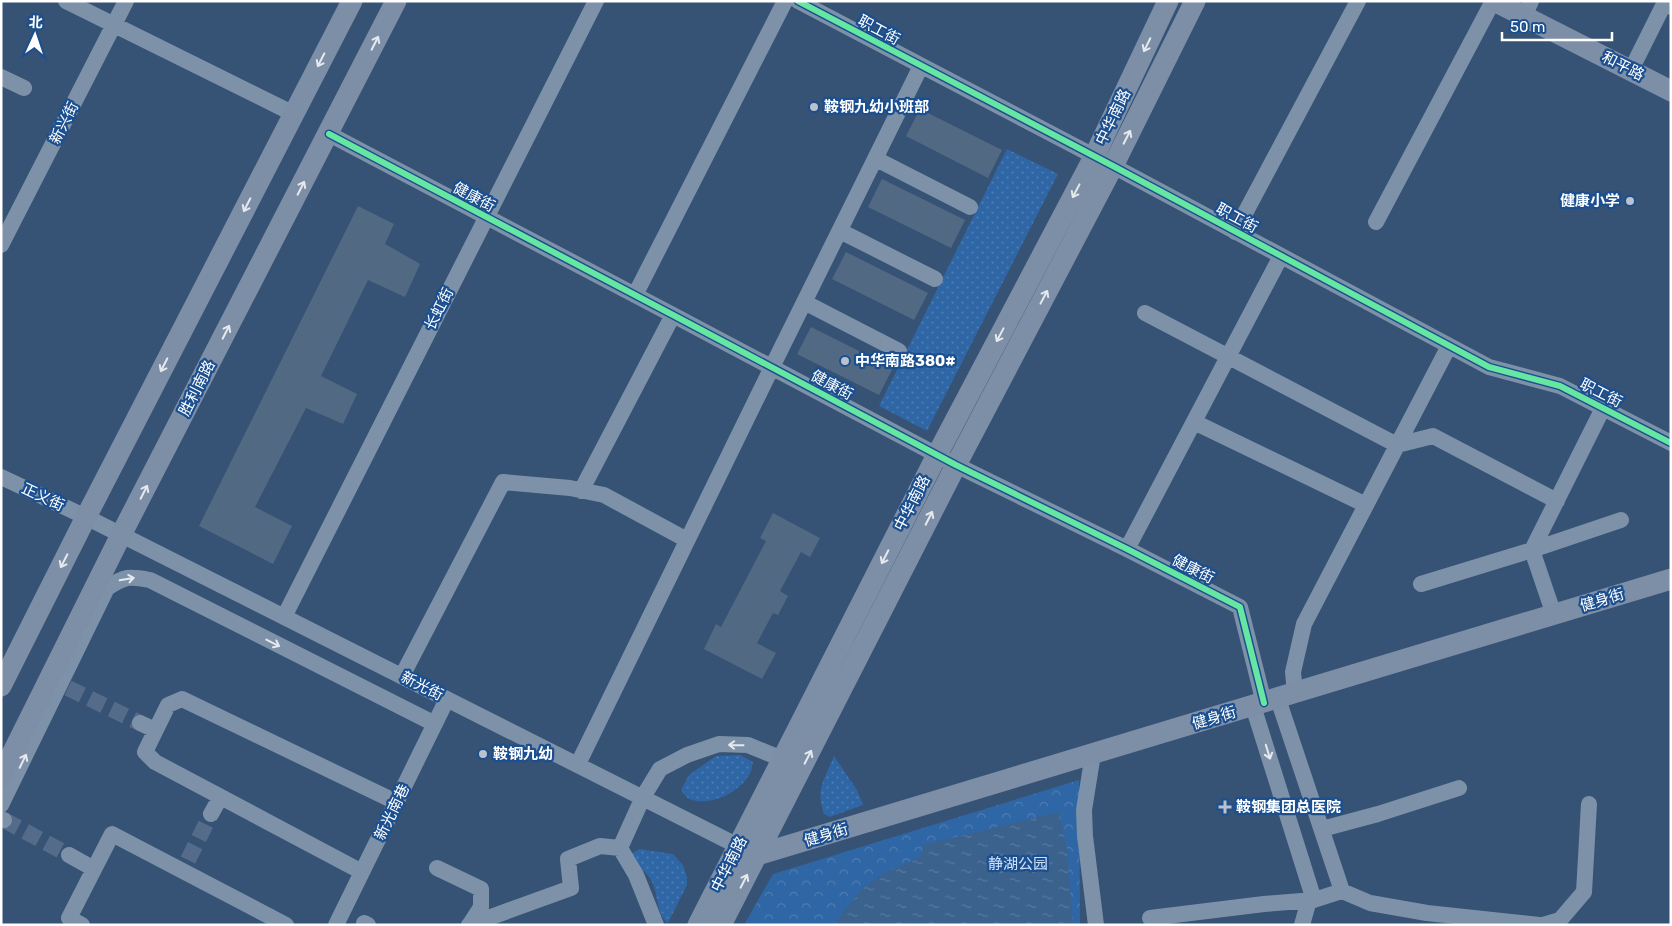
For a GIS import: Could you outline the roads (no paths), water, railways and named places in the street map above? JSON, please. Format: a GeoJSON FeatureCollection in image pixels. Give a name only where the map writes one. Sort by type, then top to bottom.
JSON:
{"type":"FeatureCollection","features":[{"type":"Feature","properties":{"kind":"main road"},"geometry":{"type":"LineString","coordinates":[[1,686],[352,1]]}},
{"type":"Feature","properties":{"kind":"main road","name":"胜利南路"},"geometry":{"type":"LineString","coordinates":[[1,776],[59,683],[121,535],[396,1]]}},
{"type":"Feature","properties":{"kind":"main road","name":"中华南路"},"geometry":{"type":"LineString","coordinates":[[748,851],[782,760],[937,455],[1094,157],[1168,1]]}},
{"type":"Feature","properties":{"kind":"main road","name":"中华南路"},"geometry":{"type":"LineString","coordinates":[[698,925],[748,851],[786,800],[956,465],[1113,166],[1196,1]]}},
{"type":"Feature","properties":{"kind":"main road","name":"和平路"},"geometry":{"type":"LineString","coordinates":[[1494,1],[1528,9],[1631,70],[1671,90]]}},
{"type":"Feature","properties":{"kind":"main road","name":"健身街"},"geometry":{"type":"LineString","coordinates":[[748,851],[1093,754],[1671,579]]}},
{"type":"Feature","properties":{"kind":"main road"},"geometry":{"type":"LineString","coordinates":[[721,925],[748,851]]}},
{"type":"Feature","properties":{"kind":"street"},"geometry":{"type":"LineString","coordinates":[[66,1],[294,114]]}},
{"type":"Feature","properties":{"kind":"street","name":"新兴街"},"geometry":{"type":"LineString","coordinates":[[1,245],[126,1]]}},
{"type":"Feature","properties":{"kind":"street","name":"长虹街"},"geometry":{"type":"LineString","coordinates":[[284,617],[596,1]]}},
{"type":"Feature","properties":{"kind":"street"},"geometry":{"type":"LineString","coordinates":[[635,295],[785,1]]}},
{"type":"Feature","properties":{"kind":"street"},"geometry":{"type":"LineString","coordinates":[[1236,232],[1358,1]]}},
{"type":"Feature","properties":{"kind":"street"},"geometry":{"type":"LineString","coordinates":[[1376,222],[1494,1]]}},
{"type":"Feature","properties":{"kind":"street","name":"职工街"},"geometry":{"type":"LineString","coordinates":[[808,4],[921,66],[1113,166],[1449,346],[1489,366],[1560,386],[1671,443]]}},
{"type":"Feature","properties":{"kind":"street"},"geometry":{"type":"LineString","coordinates":[[1631,70],[1664,4],[1671,7]]}},
{"type":"Feature","properties":{"kind":"street"},"geometry":{"type":"LineString","coordinates":[[578,764],[921,66]]}},
{"type":"Feature","properties":{"kind":"street"},"geometry":{"type":"LineString","coordinates":[[1,77],[24,88]]}},
{"type":"Feature","properties":{"kind":"street","name":"健康街"},"geometry":{"type":"LineString","coordinates":[[329,134],[956,465],[1240,607],[1273,700]]}},
{"type":"Feature","properties":{"kind":"street"},"geometry":{"type":"LineString","coordinates":[[876,158],[970,207]]}},
{"type":"Feature","properties":{"kind":"street"},"geometry":{"type":"LineString","coordinates":[[840,231],[935,279]]}},
{"type":"Feature","properties":{"kind":"street"},"geometry":{"type":"LineString","coordinates":[[1127,549],[1281,256]]}},
{"type":"Feature","properties":{"kind":"street"},"geometry":{"type":"LineString","coordinates":[[804,302],[899,351]]}},
{"type":"Feature","properties":{"kind":"street"},"geometry":{"type":"LineString","coordinates":[[1145,313],[1397,445],[1433,436],[1557,501]]}},
{"type":"Feature","properties":{"kind":"street"},"geometry":{"type":"LineString","coordinates":[[581,491],[673,315]]}},
{"type":"Feature","properties":{"kind":"street"},"geometry":{"type":"LineString","coordinates":[[1302,925],[1311,900],[1273,700],[1293,672],[1304,624],[1449,346]]}},
{"type":"Feature","properties":{"kind":"street"},"geometry":{"type":"LineString","coordinates":[[1554,614],[1532,550],[1603,408]]}},
{"type":"Feature","properties":{"kind":"street"},"geometry":{"type":"LineString","coordinates":[[1194,422],[1366,506]]}},
{"type":"Feature","properties":{"kind":"street","name":"正义街"},"geometry":{"type":"LineString","coordinates":[[1,477],[86,518]]}},
{"type":"Feature","properties":{"kind":"street"},"geometry":{"type":"LineString","coordinates":[[402,676],[503,482],[604,495],[687,540]]}},
{"type":"Feature","properties":{"kind":"street","name":"新光街"},"geometry":{"type":"LineString","coordinates":[[86,518],[748,851]]}},
{"type":"Feature","properties":{"kind":"street"},"geometry":{"type":"LineString","coordinates":[[1421,584],[1621,520]]}},
{"type":"Feature","properties":{"kind":"street"},"geometry":{"type":"LineString","coordinates":[[2,815],[59,683],[107,588],[122,578],[136,577],[150,580],[435,724]]}},
{"type":"Feature","properties":{"kind":"street"},"geometry":{"type":"LineString","coordinates":[[362,872],[155,762],[145,752],[147,727],[168,705],[182,699],[396,802]]}},
{"type":"Feature","properties":{"kind":"street","name":"新光南巷"},"geometry":{"type":"LineString","coordinates":[[336,925],[448,699]]}},
{"type":"Feature","properties":{"kind":"street"},"geometry":{"type":"LineString","coordinates":[[1273,700],[1322,829],[1342,890]]}},
{"type":"Feature","properties":{"kind":"street"},"geometry":{"type":"LineString","coordinates":[[620,848],[643,797],[660,769],[688,754],[719,744],[748,745],[782,760]]}},
{"type":"Feature","properties":{"kind":"street"},"geometry":{"type":"LineString","coordinates":[[1093,754],[1084,810],[1085,836],[1096,925]]}},
{"type":"Feature","properties":{"kind":"street"},"geometry":{"type":"LineString","coordinates":[[1322,829],[1378,814],[1459,788]]}},
{"type":"Feature","properties":{"kind":"street"},"geometry":{"type":"LineString","coordinates":[[211,814],[220,798]]}},
{"type":"Feature","properties":{"kind":"street"},"geometry":{"type":"LineString","coordinates":[[1543,925],[1564,922],[1584,892],[1589,804]]}},
{"type":"Feature","properties":{"kind":"street"},"geometry":{"type":"LineString","coordinates":[[82,925],[69,918],[112,834],[185,865],[286,925]]}},
{"type":"Feature","properties":{"kind":"street"},"geometry":{"type":"LineString","coordinates":[[470,925],[572,888],[568,859],[600,846],[620,848]]}},
{"type":"Feature","properties":{"kind":"street"},"geometry":{"type":"LineString","coordinates":[[620,848],[636,875],[656,925]]}},
{"type":"Feature","properties":{"kind":"street"},"geometry":{"type":"LineString","coordinates":[[69,855],[94,869]]}},
{"type":"Feature","properties":{"kind":"street"},"geometry":{"type":"LineString","coordinates":[[437,868],[481,889],[481,906],[470,925]]}},
{"type":"Feature","properties":{"kind":"street"},"geometry":{"type":"LineString","coordinates":[[1150,918],[1311,900],[1342,890],[1370,903],[1464,921],[1539,925]]}},
{"type":"Feature","properties":{"kind":"water"},"geometry":{"type":"Polygon","coordinates":[[[1059,812],[1067,848],[1073,925],[833,925],[862,889],[883,874],[922,856],[923,845],[1059,812]]]}},
{"type":"Feature","properties":{"kind":"tunnel"},"geometry":{"type":"LineString","coordinates":[[68,688],[140,723]]}},
{"type":"Feature","properties":{"kind":"tunnel"},"geometry":{"type":"LineString","coordinates":[[188,860],[211,814]]}},
{"type":"Feature","properties":{"kind":"tunnel"},"geometry":{"type":"LineString","coordinates":[[4,820],[69,855]]}},
{"type":"Feature","properties":{"kind":"place","name":"鞍钢九幼小班部"},"geometry":{"type":"Point","coordinates":[814,107]}},
{"type":"Feature","properties":{"kind":"place","name":"健康小学"},"geometry":{"type":"Point","coordinates":[1630,201]}},
{"type":"Feature","properties":{"kind":"place","name":"中华南路380#"},"geometry":{"type":"Point","coordinates":[845,361]}},
{"type":"Feature","properties":{"kind":"place","name":"鞍钢九幼"},"geometry":{"type":"Point","coordinates":[483,754]}},
{"type":"Feature","properties":{"kind":"place","name":"鞍钢集团总医院"},"geometry":{"type":"Point","coordinates":[1225,807]}},
{"type":"Feature","properties":{"kind":"park label","name":"静湖公园"},"geometry":{"type":"Point","coordinates":[1018,864]}}]}
